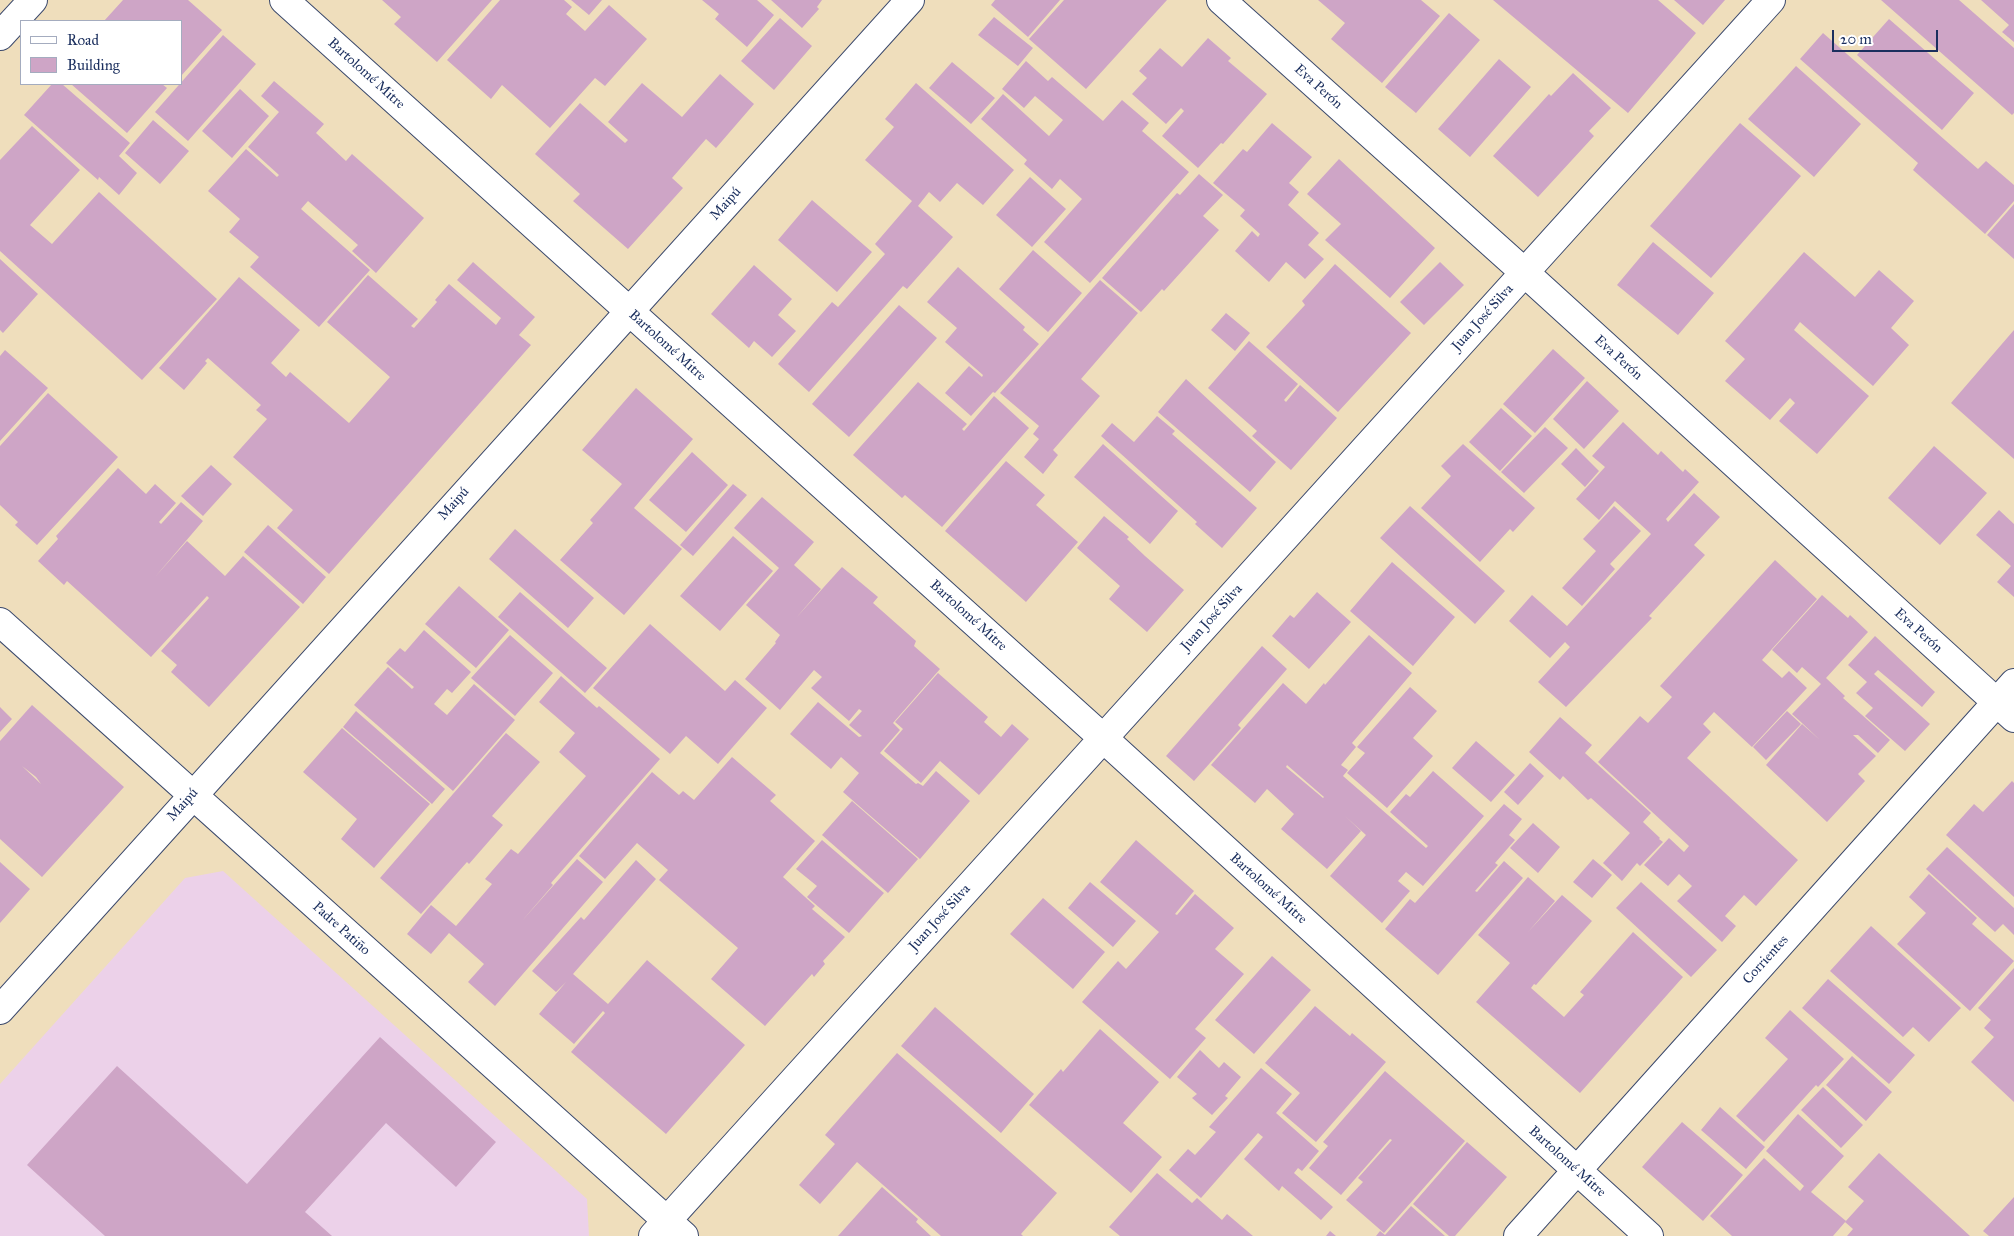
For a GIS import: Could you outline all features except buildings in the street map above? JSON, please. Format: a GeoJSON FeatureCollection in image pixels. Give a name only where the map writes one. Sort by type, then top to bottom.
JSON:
{"type":"FeatureCollection","features":[{"type":"Feature","properties":{"kind":"street"},"geometry":{"type":"LineString","coordinates":[[0,36],[33,0]]}},
{"type":"Feature","properties":{"kind":"street","name":"Bartolomé Mitre"},"geometry":{"type":"LineString","coordinates":[[284,0],[1103,738],[1649,1236]]}},
{"type":"Feature","properties":{"kind":"street","name":"Maipú"},"geometry":{"type":"LineString","coordinates":[[0,1010],[910,0]]}},
{"type":"Feature","properties":{"kind":"street","name":"Eva Perón"},"geometry":{"type":"LineString","coordinates":[[1221,0],[2008,702]]}},
{"type":"Feature","properties":{"kind":"street","name":"Juan José Silva"},"geometry":{"type":"LineString","coordinates":[[668,1231],[1103,738],[1771,0]]}},
{"type":"Feature","properties":{"kind":"street","name":"Padre Patiño"},"geometry":{"type":"LineString","coordinates":[[0,622],[668,1231]]}},
{"type":"Feature","properties":{"kind":"street","name":"Corrientes"},"geometry":{"type":"LineString","coordinates":[[1518,1236],[2008,702]]}},
{"type":"Feature","properties":{"kind":"shaded area"},"geometry":{"type":"Polygon","coordinates":[[[223,871],[587,1199],[589,1236],[0,1236],[0,1084],[185,878],[223,871]]]}}]}
